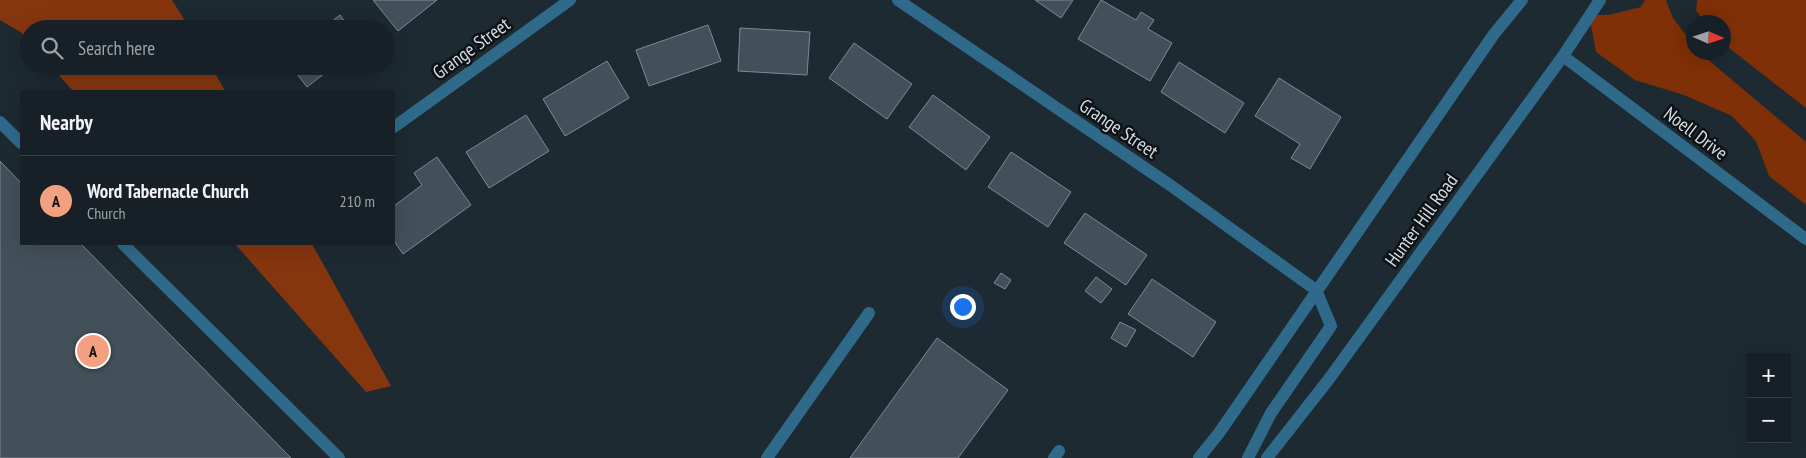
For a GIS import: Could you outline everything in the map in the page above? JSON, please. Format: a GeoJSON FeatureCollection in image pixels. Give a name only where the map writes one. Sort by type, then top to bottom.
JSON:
{"type":"FeatureCollection","features":[{"type":"Feature","properties":{"kind":"street","name":"Grange Street"},"geometry":{"type":"LineString","coordinates":[[395,126],[570,0]]}},
{"type":"Feature","properties":{"kind":"street","name":"Grange Street"},"geometry":{"type":"LineString","coordinates":[[898,0],[1170,185],[1316,290]]}},
{"type":"Feature","properties":{"kind":"street"},"geometry":{"type":"LineString","coordinates":[[1199,458],[1219,433],[1494,34],[1522,0]]}},
{"type":"Feature","properties":{"kind":"street","name":"Hunter Hill Road"},"geometry":{"type":"LineString","coordinates":[[1267,458],[1329,379],[1563,56],[1600,0]]}},
{"type":"Feature","properties":{"kind":"street","name":"Noell Drive"},"geometry":{"type":"LineString","coordinates":[[1563,56],[1806,239]]}},
{"type":"Feature","properties":{"kind":"street"},"geometry":{"type":"LineString","coordinates":[[0,122],[20,142]]}},
{"type":"Feature","properties":{"kind":"street"},"geometry":{"type":"LineString","coordinates":[[124,245],[339,458]]}},
{"type":"Feature","properties":{"kind":"street"},"geometry":{"type":"LineString","coordinates":[[1248,458],[1271,413],[1331,326],[1316,290]]}},
{"type":"Feature","properties":{"kind":"street"},"geometry":{"type":"LineString","coordinates":[[767,458],[869,313]]}},
{"type":"Feature","properties":{"kind":"shaded area"},"geometry":{"type":"Polygon","coordinates":[[[0,0],[172,0],[184,20],[20,20],[20,32],[0,20],[0,0]]]}},
{"type":"Feature","properties":{"kind":"shaded area"},"geometry":{"type":"Polygon","coordinates":[[[1645,0],[1666,0],[1673,18],[1686,35],[1686,60],[1708,60],[1806,142],[1806,205],[1769,176],[1756,141],[1732,116],[1684,95],[1635,80],[1596,52],[1589,15],[1609,15],[1641,7],[1645,0]]]}},
{"type":"Feature","properties":{"kind":"shaded area"},"geometry":{"type":"Polygon","coordinates":[[[1697,0],[1806,0],[1806,108],[1731,49],[1731,15],[1699,15],[1696,11],[1697,0]]]}},
{"type":"Feature","properties":{"kind":"shaded area"},"geometry":{"type":"Polygon","coordinates":[[[59,75],[216,75],[224,90],[72,90],[59,75]]]}},
{"type":"Feature","properties":{"kind":"shaded area"},"geometry":{"type":"Polygon","coordinates":[[[236,245],[313,245],[391,386],[366,392],[236,245]]]}},
{"type":"Feature","properties":{"kind":"building"},"geometry":{"type":"Polygon","coordinates":[[[373,0],[437,0],[398,31],[395,27],[395,20],[389,20],[373,0]]]}},
{"type":"Feature","properties":{"kind":"building"},"geometry":{"type":"Polygon","coordinates":[[[1035,0],[1073,0],[1061,18],[1035,0]]]}},
{"type":"Feature","properties":{"kind":"building"},"geometry":{"type":"Polygon","coordinates":[[[1101,0],[1136,20],[1141,12],[1154,20],[1148,29],[1172,43],[1150,81],[1078,39],[1101,0]]]}},
{"type":"Feature","properties":{"kind":"building"},"geometry":{"type":"Polygon","coordinates":[[[340,15],[344,20],[334,20],[340,15]]]}},
{"type":"Feature","properties":{"kind":"building"},"geometry":{"type":"Polygon","coordinates":[[[708,25],[721,61],[649,86],[636,50],[708,25]]]}},
{"type":"Feature","properties":{"kind":"building"},"geometry":{"type":"Polygon","coordinates":[[[740,28],[810,32],[807,75],[738,71],[740,28]]]}},
{"type":"Feature","properties":{"kind":"building"},"geometry":{"type":"Polygon","coordinates":[[[854,43],[912,84],[887,119],[829,78],[854,43]]]}},
{"type":"Feature","properties":{"kind":"building"},"geometry":{"type":"Polygon","coordinates":[[[607,61],[629,98],[565,136],[543,99],[607,61]]]}},
{"type":"Feature","properties":{"kind":"building"},"geometry":{"type":"Polygon","coordinates":[[[1179,62],[1244,103],[1225,133],[1161,92],[1179,62]]]}},
{"type":"Feature","properties":{"kind":"building"},"geometry":{"type":"Polygon","coordinates":[[[298,75],[322,75],[307,87],[298,75]]]}},
{"type":"Feature","properties":{"kind":"building"},"geometry":{"type":"Polygon","coordinates":[[[1279,78],[1341,117],[1310,169],[1291,158],[1300,144],[1255,116],[1279,78]]]}},
{"type":"Feature","properties":{"kind":"building"},"geometry":{"type":"Polygon","coordinates":[[[933,95],[990,137],[966,170],[909,127],[933,95]]]}},
{"type":"Feature","properties":{"kind":"building"},"geometry":{"type":"Polygon","coordinates":[[[526,115],[549,151],[489,188],[466,152],[526,115]]]}},
{"type":"Feature","properties":{"kind":"building"},"geometry":{"type":"Polygon","coordinates":[[[1011,152],[1071,192],[1048,227],[988,187],[1011,152]]]}},
{"type":"Feature","properties":{"kind":"building"},"geometry":{"type":"Polygon","coordinates":[[[437,157],[471,205],[403,254],[395,242],[395,205],[422,185],[414,173],[437,157]]]}},
{"type":"Feature","properties":{"kind":"building"},"geometry":{"type":"Polygon","coordinates":[[[0,161],[20,182],[20,245],[82,245],[291,458],[0,458],[0,161]]]}},
{"type":"Feature","properties":{"kind":"building"},"geometry":{"type":"Polygon","coordinates":[[[1085,213],[1147,255],[1126,285],[1064,243],[1085,213]]]}},
{"type":"Feature","properties":{"kind":"building"},"geometry":{"type":"Polygon","coordinates":[[[1001,273],[1011,280],[1005,289],[994,283],[1001,273]]]}},
{"type":"Feature","properties":{"kind":"building"},"geometry":{"type":"Polygon","coordinates":[[[1096,277],[1112,289],[1101,303],[1085,291],[1096,277]]]}},
{"type":"Feature","properties":{"kind":"building"},"geometry":{"type":"Polygon","coordinates":[[[1152,279],[1216,322],[1193,357],[1128,314],[1152,279]]]}},
{"type":"Feature","properties":{"kind":"building"},"geometry":{"type":"Polygon","coordinates":[[[1120,322],[1136,330],[1126,347],[1111,338],[1120,322]]]}},
{"type":"Feature","properties":{"kind":"building"},"geometry":{"type":"Polygon","coordinates":[[[937,338],[1008,390],[958,458],[850,458],[937,338]]]}},
{"type":"Feature","properties":{"kind":"place","name":"Word Tabernacle Church"},"geometry":{"type":"Point","coordinates":[93,351]}}]}
